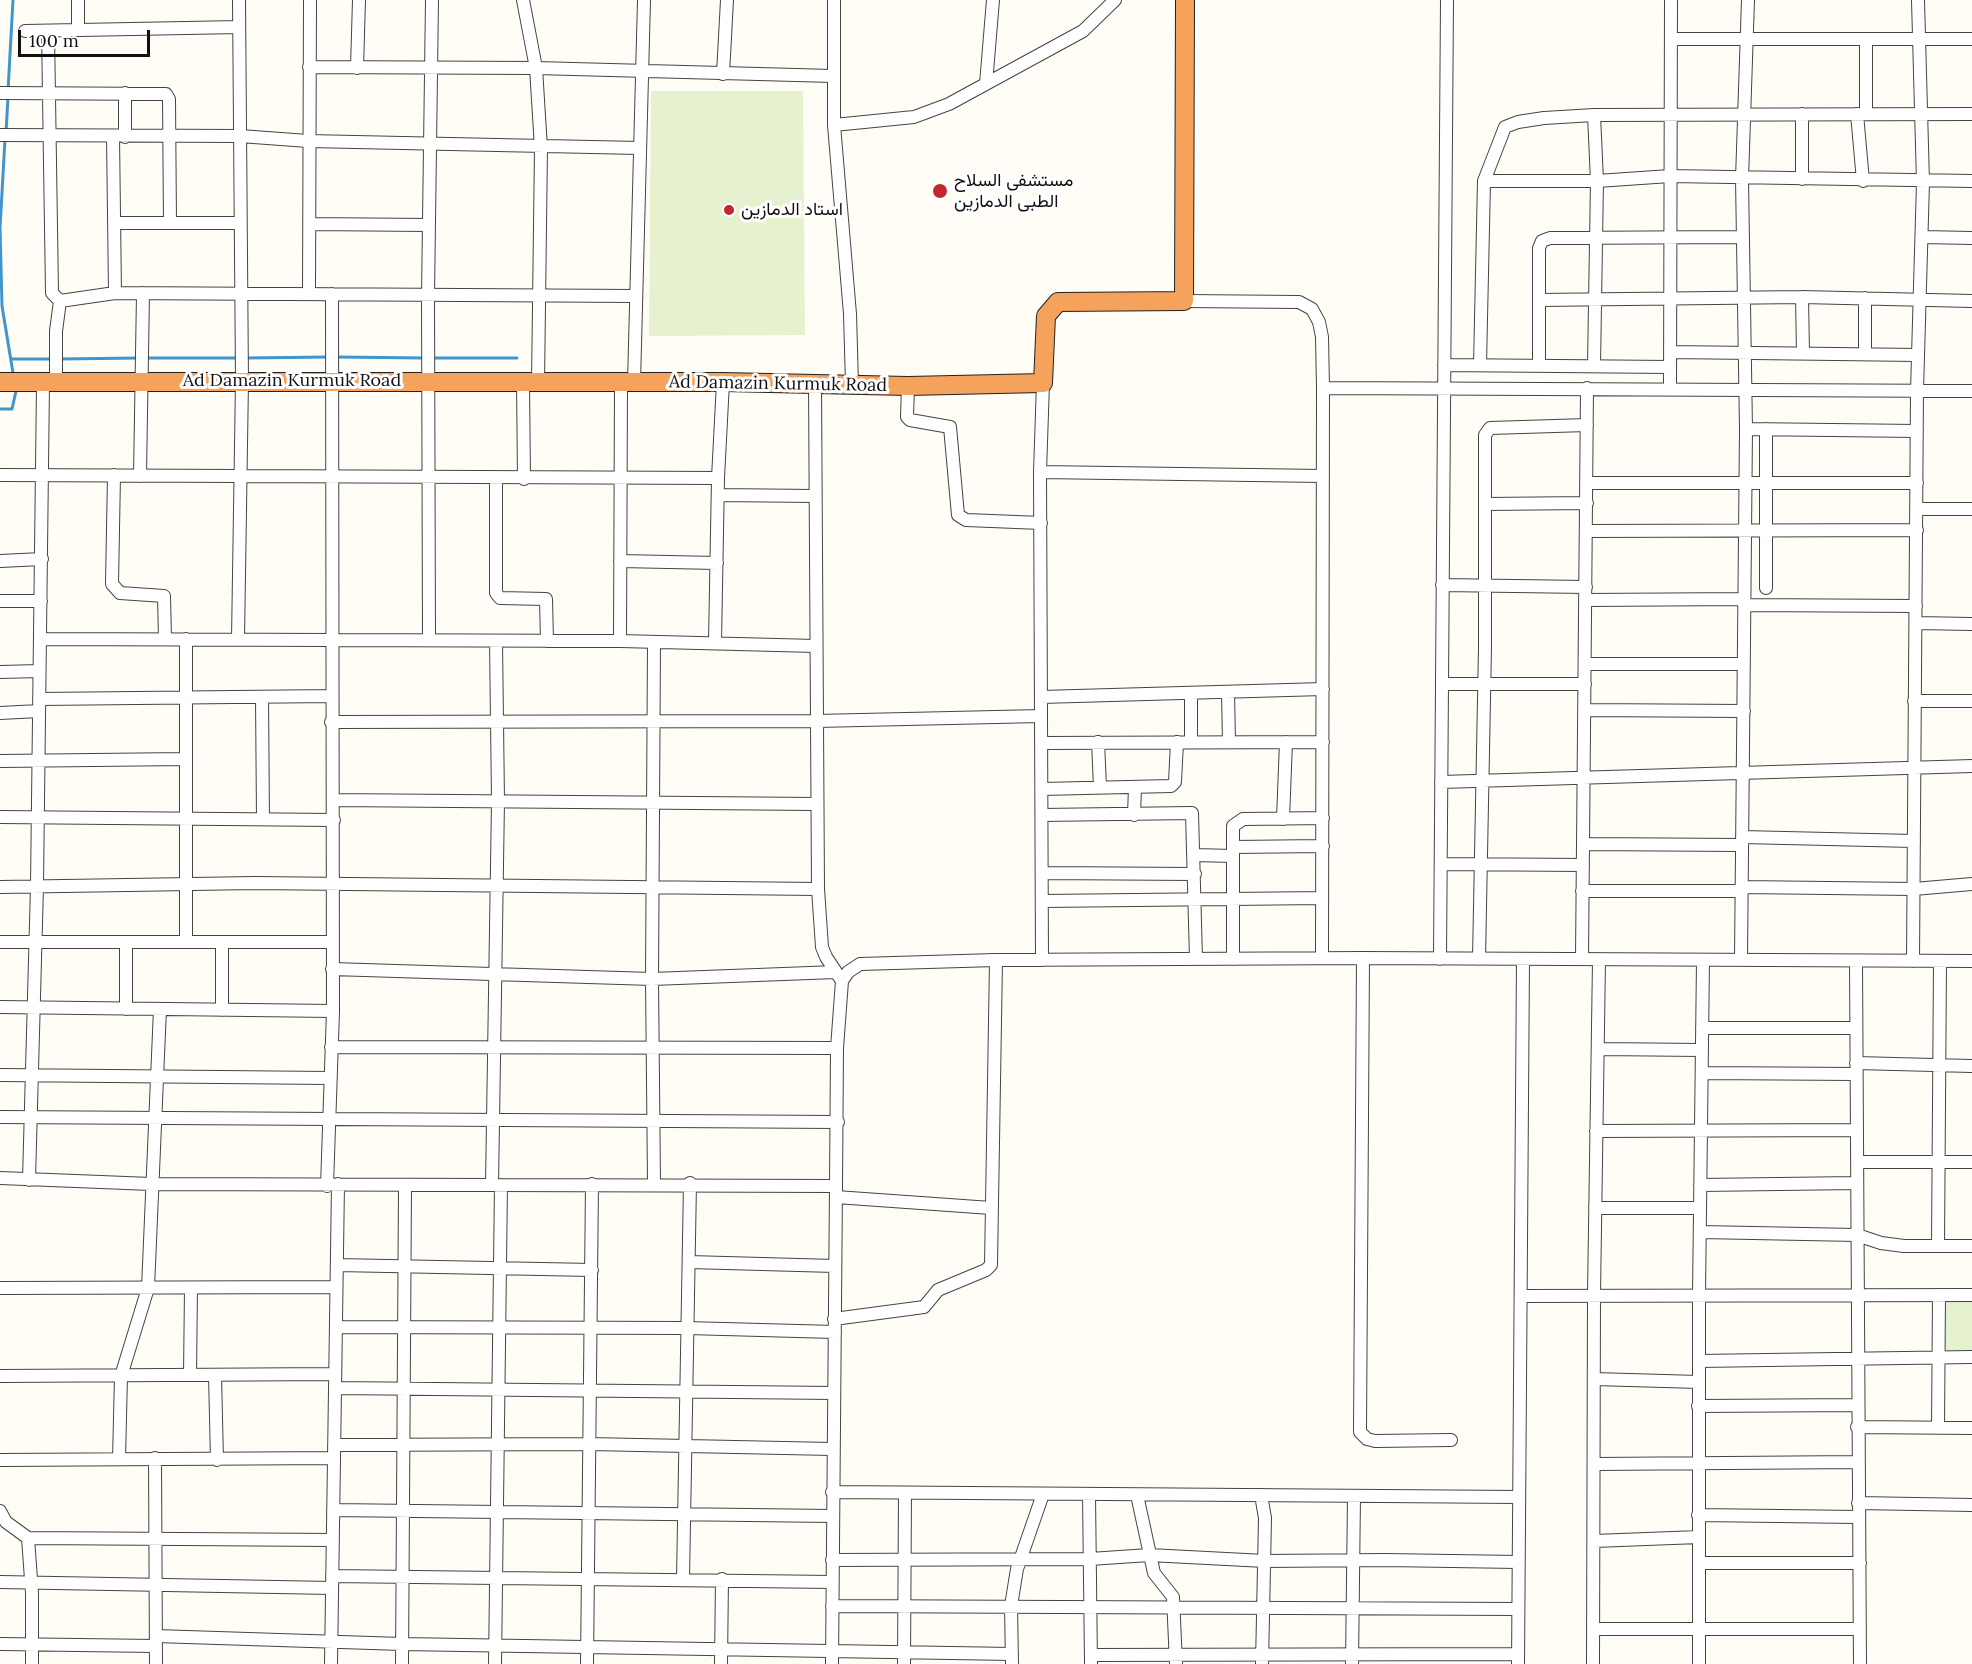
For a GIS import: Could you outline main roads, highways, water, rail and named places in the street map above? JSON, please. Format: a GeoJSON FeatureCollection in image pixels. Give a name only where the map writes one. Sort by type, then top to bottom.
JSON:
{"type":"FeatureCollection","features":[{"type":"Feature","properties":{"kind":"highway","name":"Ad Damazin Kurmuk Road"},"geometry":{"type":"LineString","coordinates":[[0,382],[331,381],[628,384],[723,382],[908,386],[1043,383],[1046,316],[1058,302],[1184,301],[1185,0]]}},
{"type":"Feature","properties":{"kind":"waterway"},"geometry":{"type":"LineString","coordinates":[[8,91],[13,0]]}},
{"type":"Feature","properties":{"kind":"waterway"},"geometry":{"type":"LineString","coordinates":[[6,133],[8,97]]}},
{"type":"Feature","properties":{"kind":"waterway"},"geometry":{"type":"LineString","coordinates":[[5,139],[0,228],[2,306],[13,373]]}},
{"type":"Feature","properties":{"kind":"waterway"},"geometry":{"type":"LineString","coordinates":[[246,358],[329,357]]}},
{"type":"Feature","properties":{"kind":"waterway"},"geometry":{"type":"LineString","coordinates":[[336,357],[425,358]]}},
{"type":"Feature","properties":{"kind":"waterway"},"geometry":{"type":"LineString","coordinates":[[60,359],[140,358]]}},
{"type":"Feature","properties":{"kind":"waterway"},"geometry":{"type":"LineString","coordinates":[[147,358],[239,358]]}},
{"type":"Feature","properties":{"kind":"waterway"},"geometry":{"type":"LineString","coordinates":[[432,358],[517,358]]}},
{"type":"Feature","properties":{"kind":"waterway"},"geometry":{"type":"LineString","coordinates":[[11,359],[51,359]]}},
{"type":"Feature","properties":{"kind":"waterway"},"geometry":{"type":"LineString","coordinates":[[0,409],[12,409],[16,391]]}},
{"type":"Feature","properties":{"kind":"place","name":"مستشفى السلاح الطبى الدمازين"},"geometry":{"type":"Point","coordinates":[940,191]}},
{"type":"Feature","properties":{"kind":"place","name":"استاد الدمازين"},"geometry":{"type":"Point","coordinates":[729,210]}}]}
